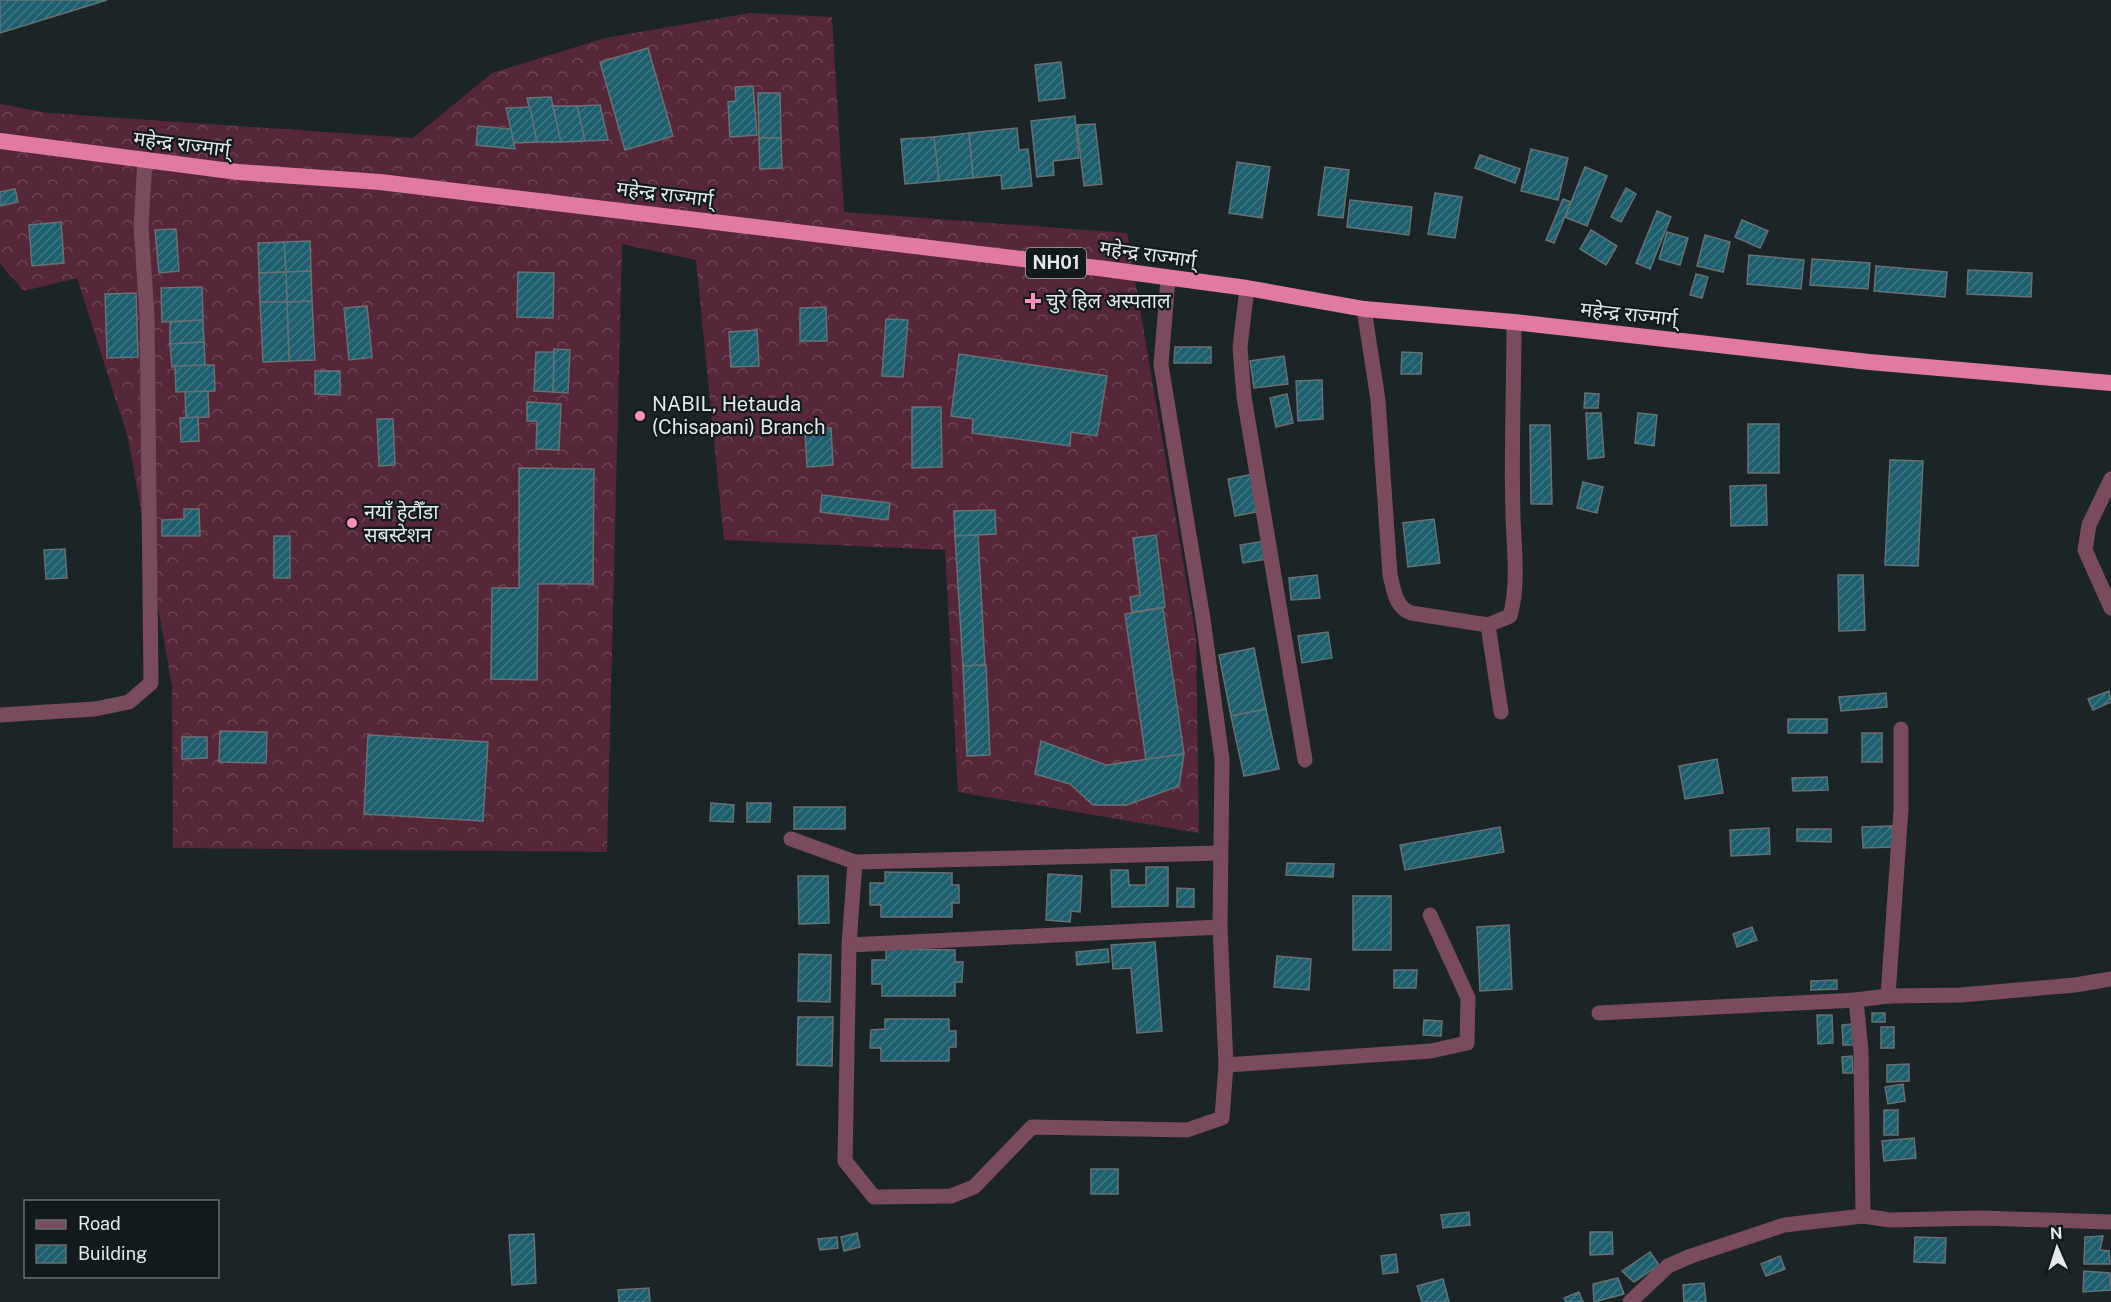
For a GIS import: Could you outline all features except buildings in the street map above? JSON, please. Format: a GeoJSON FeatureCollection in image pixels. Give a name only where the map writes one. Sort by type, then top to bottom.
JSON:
{"type":"FeatureCollection","features":[{"type":"Feature","properties":{"kind":"highway","name":"महेन्द्र राज्मार्ग्"},"geometry":{"type":"LineString","coordinates":[[0,141],[238,172],[403,185],[1106,269],[1247,288],[1364,309],[1514,322],[1869,362],[2111,384]]}},
{"type":"Feature","properties":{"kind":"street"},"geometry":{"type":"LineString","coordinates":[[0,715],[95,710],[129,702],[151,683],[147,315],[141,226],[145,161]]}},
{"type":"Feature","properties":{"kind":"street"},"geometry":{"type":"LineString","coordinates":[[855,862],[849,945],[845,1161],[874,1197],[951,1196],[974,1187],[1032,1127],[1187,1130],[1222,1118],[1226,1065],[1220,927],[1222,759],[1203,619],[1161,365],[1168,279]]}},
{"type":"Feature","properties":{"kind":"street"},"geometry":{"type":"LineString","coordinates":[[1247,288],[1240,347],[1244,397],[1305,760]]}},
{"type":"Feature","properties":{"kind":"street"},"geometry":{"type":"LineString","coordinates":[[1364,309],[1378,400],[1389,563],[1395,598],[1404,610],[1411,613],[1488,625],[1510,616],[1513,604],[1515,562],[1513,515],[1514,322]]}},
{"type":"Feature","properties":{"kind":"street"},"geometry":{"type":"LineString","coordinates":[[2111,479],[2089,525],[2085,550],[2111,608]]}},
{"type":"Feature","properties":{"kind":"street"},"geometry":{"type":"LineString","coordinates":[[1488,625],[1501,712]]}},
{"type":"Feature","properties":{"kind":"street"},"geometry":{"type":"LineString","coordinates":[[1888,996],[1901,809],[1901,729]]}},
{"type":"Feature","properties":{"kind":"street"},"geometry":{"type":"LineString","coordinates":[[790,838],[855,862],[1220,853]]}},
{"type":"Feature","properties":{"kind":"street"},"geometry":{"type":"LineString","coordinates":[[1226,1065],[1431,1051],[1467,1043],[1468,998],[1430,915]]}},
{"type":"Feature","properties":{"kind":"street"},"geometry":{"type":"LineString","coordinates":[[849,945],[1220,927]]}},
{"type":"Feature","properties":{"kind":"street"},"geometry":{"type":"LineString","coordinates":[[1599,1013],[1856,1000],[1888,996],[1961,995],[2075,985],[2111,978]]}},
{"type":"Feature","properties":{"kind":"street"},"geometry":{"type":"LineString","coordinates":[[1856,1000],[1861,1051],[1863,1216]]}},
{"type":"Feature","properties":{"kind":"street"},"geometry":{"type":"LineString","coordinates":[[1630,1302],[1668,1266],[1784,1225],[1863,1216],[1900,1220],[1981,1218],[2048,1222],[2111,1222]]}},
{"type":"Feature","properties":{"kind":"green space"},"geometry":{"type":"Polygon","coordinates":[[[750,13],[832,17],[844,212],[1127,233],[1196,637],[1199,833],[958,792],[945,550],[724,540],[696,260],[622,244],[607,852],[173,848],[172,686],[128,438],[77,278],[24,291],[0,264],[0,104],[49,113],[413,138],[492,73],[605,38],[750,13]]]}},
{"type":"Feature","properties":{"kind":"place","name":"चुरे हिल अस्पताल"},"geometry":{"type":"Point","coordinates":[1033,301]}},
{"type":"Feature","properties":{"kind":"place","name":"NABIL, Hetauda (Chisapani) Branch"},"geometry":{"type":"Point","coordinates":[640,416]}},
{"type":"Feature","properties":{"kind":"place","name":"नयाँ हेटौँडा सबस्टेशन"},"geometry":{"type":"Point","coordinates":[352,523]}}]}
